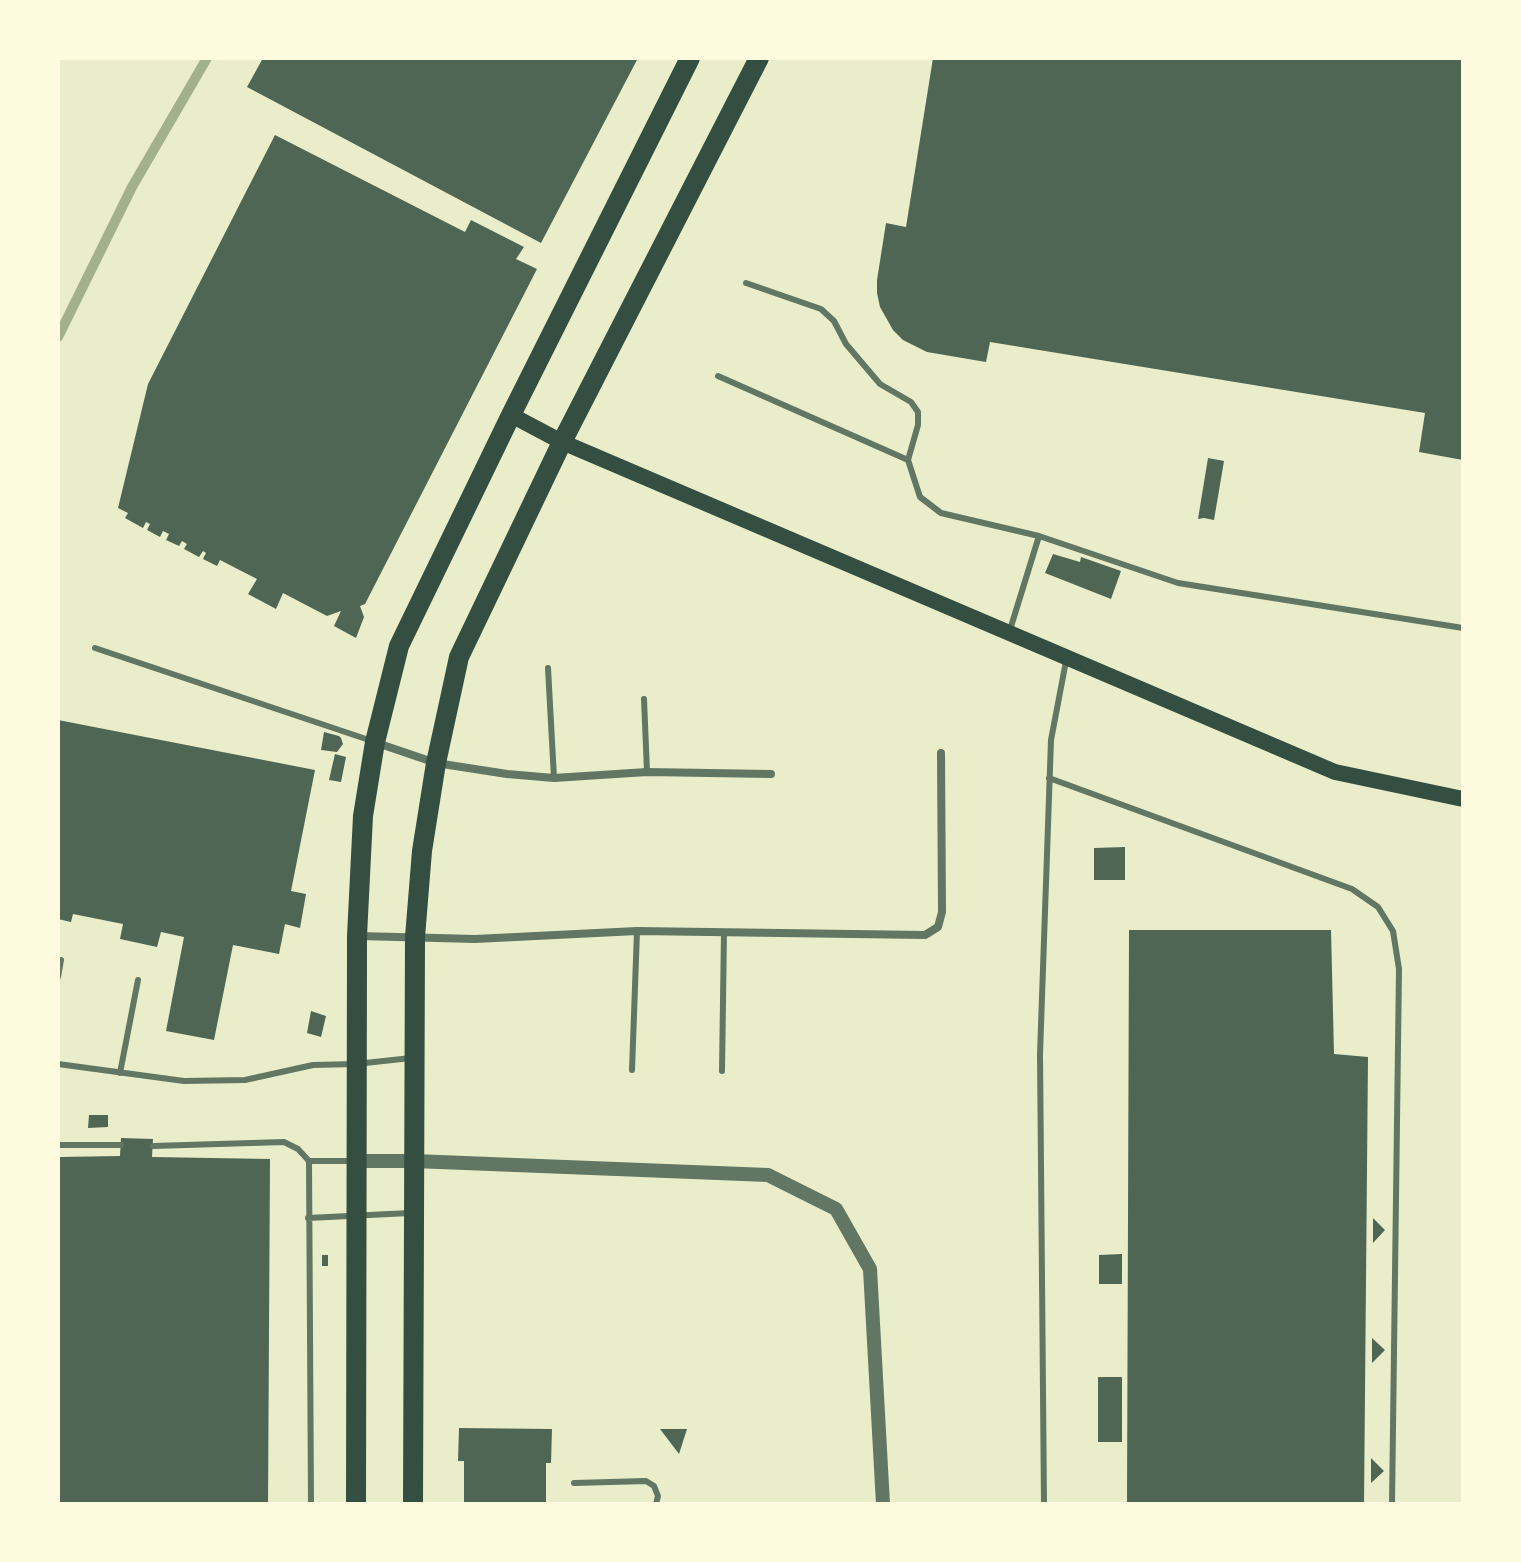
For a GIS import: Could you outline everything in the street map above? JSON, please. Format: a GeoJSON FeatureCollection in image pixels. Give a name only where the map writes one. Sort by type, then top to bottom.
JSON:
{"type":"FeatureCollection","features":[{"type":"Feature","properties":{"kind":"main road"},"geometry":{"type":"LineString","coordinates":[[356,1504],[357,936],[363,816],[375,742],[399,646],[690,58]]}},
{"type":"Feature","properties":{"kind":"main road"},"geometry":{"type":"LineString","coordinates":[[413,1504],[415,937],[422,851],[436,763],[459,657],[562,442],[759,58]]}},
{"type":"Feature","properties":{"kind":"main road"},"geometry":{"type":"LineString","coordinates":[[511,415],[562,442],[1335,772],[1463,799]]}},
{"type":"Feature","properties":{"kind":"street"},"geometry":{"type":"LineString","coordinates":[[375,742],[436,763],[554,778],[647,772],[771,774]]}},
{"type":"Feature","properties":{"kind":"street"},"geometry":{"type":"LineString","coordinates":[[357,936],[475,939],[637,931],[925,935],[938,927],[942,912],[941,753]]}},
{"type":"Feature","properties":{"kind":"street"},"geometry":{"type":"LineString","coordinates":[[356,1161],[768,1175],[836,1209],[870,1269],[883,1504]]}},
{"type":"Feature","properties":{"kind":"lane"},"geometry":{"type":"LineString","coordinates":[[746,283],[821,309],[834,321],[846,344],[880,384],[911,402],[918,412],[918,425],[908,460],[920,497],[941,513],[1039,536],[1178,583],[1463,628]]}},
{"type":"Feature","properties":{"kind":"lane"},"geometry":{"type":"LineString","coordinates":[[718,376],[908,460]]}},
{"type":"Feature","properties":{"kind":"lane"},"geometry":{"type":"LineString","coordinates":[[1009,633],[1039,536]]}},
{"type":"Feature","properties":{"kind":"lane"},"geometry":{"type":"LineString","coordinates":[[95,648],[375,742]]}},
{"type":"Feature","properties":{"kind":"lane"},"geometry":{"type":"LineString","coordinates":[[1044,1504],[1040,1054],[1051,740],[1067,657]]}},
{"type":"Feature","properties":{"kind":"lane"},"geometry":{"type":"LineString","coordinates":[[548,668],[554,778]]}},
{"type":"Feature","properties":{"kind":"lane"},"geometry":{"type":"LineString","coordinates":[[644,699],[647,772]]}},
{"type":"Feature","properties":{"kind":"lane"},"geometry":{"type":"LineString","coordinates":[[1049,778],[1352,889],[1378,907],[1393,931],[1399,969],[1392,1504]]}},
{"type":"Feature","properties":{"kind":"lane"},"geometry":{"type":"LineString","coordinates":[[632,1070],[637,931]]}},
{"type":"Feature","properties":{"kind":"lane"},"geometry":{"type":"LineString","coordinates":[[722,1071],[724,932]]}},
{"type":"Feature","properties":{"kind":"lane"},"geometry":{"type":"LineString","coordinates":[[58,977],[61,960]]}},
{"type":"Feature","properties":{"kind":"lane"},"geometry":{"type":"LineString","coordinates":[[120,1073],[138,980]]}},
{"type":"Feature","properties":{"kind":"lane"},"geometry":{"type":"LineString","coordinates":[[58,1064],[184,1081],[245,1080],[313,1065],[415,1058]]}},
{"type":"Feature","properties":{"kind":"lane"},"geometry":{"type":"LineString","coordinates":[[153,1146],[284,1142],[298,1149],[309,1161],[311,1504]]}},
{"type":"Feature","properties":{"kind":"lane"},"geometry":{"type":"LineString","coordinates":[[58,1145],[121,1145]]}},
{"type":"Feature","properties":{"kind":"lane"},"geometry":{"type":"LineString","coordinates":[[309,1161],[356,1161]]}},
{"type":"Feature","properties":{"kind":"lane"},"geometry":{"type":"LineString","coordinates":[[308,1218],[414,1213]]}},
{"type":"Feature","properties":{"kind":"lane"},"geometry":{"type":"LineString","coordinates":[[574,1483],[646,1481],[654,1486],[658,1496],[656,1504]]}},
{"type":"Feature","properties":{"kind":"building"},"geometry":{"type":"Polygon","coordinates":[[[263,58],[638,58],[541,243],[247,87],[263,58]]]}},
{"type":"Feature","properties":{"kind":"building"},"geometry":{"type":"Polygon","coordinates":[[[933,58],[1463,58],[1463,460],[1419,452],[1425,413],[990,342],[986,362],[927,352],[903,340],[893,330],[880,307],[877,280],[886,223],[906,227],[933,58]]]}},
{"type":"Feature","properties":{"kind":"building"},"geometry":{"type":"Polygon","coordinates":[[[275,135],[465,232],[471,220],[524,247],[516,259],[537,269],[365,604],[360,606],[364,617],[356,638],[334,626],[341,611],[327,616],[283,593],[276,609],[248,594],[257,579],[220,560],[217,566],[203,559],[206,553],[203,551],[199,557],[184,549],[187,544],[182,541],[179,546],[166,540],[169,534],[163,531],[160,537],[147,530],[150,524],[146,522],[143,528],[125,518],[128,513],[118,508],[148,384],[275,135]]]}},
{"type":"Feature","properties":{"kind":"building"},"geometry":{"type":"Polygon","coordinates":[[[1208,458],[1224,461],[1214,520],[1198,519],[1208,458]]]}},
{"type":"Feature","properties":{"kind":"building"},"geometry":{"type":"Polygon","coordinates":[[[1053,554],[1080,562],[1081,557],[1121,571],[1111,599],[1045,573],[1053,554]]]}},
{"type":"Feature","properties":{"kind":"building"},"geometry":{"type":"Polygon","coordinates":[[[58,720],[315,770],[291,891],[306,894],[300,928],[285,924],[279,954],[233,945],[214,1040],[166,1031],[184,937],[161,932],[157,947],[120,939],[123,924],[73,914],[71,922],[58,919],[58,720]]]}},
{"type":"Feature","properties":{"kind":"building"},"geometry":{"type":"Polygon","coordinates":[[[324,732],[341,738],[343,744],[337,752],[321,750],[324,732]]]}},
{"type":"Feature","properties":{"kind":"building"},"geometry":{"type":"Polygon","coordinates":[[[335,754],[346,757],[341,782],[329,780],[335,754]]]}},
{"type":"Feature","properties":{"kind":"building"},"geometry":{"type":"Polygon","coordinates":[[[1125,847],[1125,880],[1094,880],[1094,848],[1125,847]]]}},
{"type":"Feature","properties":{"kind":"building"},"geometry":{"type":"Polygon","coordinates":[[[1129,930],[1331,930],[1334,1054],[1368,1057],[1364,1504],[1127,1504],[1129,930]]]}},
{"type":"Feature","properties":{"kind":"building"},"geometry":{"type":"Polygon","coordinates":[[[311,1011],[326,1016],[321,1037],[307,1033],[311,1011]]]}},
{"type":"Feature","properties":{"kind":"building"},"geometry":{"type":"Polygon","coordinates":[[[89,1115],[108,1115],[108,1127],[88,1128],[89,1115]]]}},
{"type":"Feature","properties":{"kind":"building"},"geometry":{"type":"Polygon","coordinates":[[[121,1138],[153,1139],[152,1157],[270,1159],[268,1504],[58,1504],[58,1157],[120,1156],[121,1138]]]}},
{"type":"Feature","properties":{"kind":"building"},"geometry":{"type":"Polygon","coordinates":[[[1373,1218],[1385,1230],[1373,1243],[1373,1218]]]}},
{"type":"Feature","properties":{"kind":"building"},"geometry":{"type":"Polygon","coordinates":[[[1122,1254],[1122,1284],[1099,1284],[1099,1255],[1122,1254]]]}},
{"type":"Feature","properties":{"kind":"building"},"geometry":{"type":"Polygon","coordinates":[[[322,1255],[328,1255],[328,1266],[322,1266],[322,1255]]]}},
{"type":"Feature","properties":{"kind":"building"},"geometry":{"type":"Polygon","coordinates":[[[1372,1338],[1385,1350],[1372,1363],[1372,1338]]]}},
{"type":"Feature","properties":{"kind":"building"},"geometry":{"type":"Polygon","coordinates":[[[1098,1377],[1122,1377],[1122,1442],[1098,1442],[1098,1377]]]}},
{"type":"Feature","properties":{"kind":"building"},"geometry":{"type":"Polygon","coordinates":[[[459,1428],[552,1429],[551,1463],[546,1463],[546,1504],[464,1504],[464,1461],[458,1461],[459,1428]]]}},
{"type":"Feature","properties":{"kind":"building"},"geometry":{"type":"Polygon","coordinates":[[[660,1429],[687,1429],[679,1454],[660,1429]]]}},
{"type":"Feature","properties":{"kind":"building"},"geometry":{"type":"Polygon","coordinates":[[[1371,1458],[1384,1471],[1371,1483],[1371,1458]]]}},
{"type":"Feature","properties":{"kind":"waterway"},"geometry":{"type":"LineString","coordinates":[[58,337],[132,187],[207,58]]}}]}
